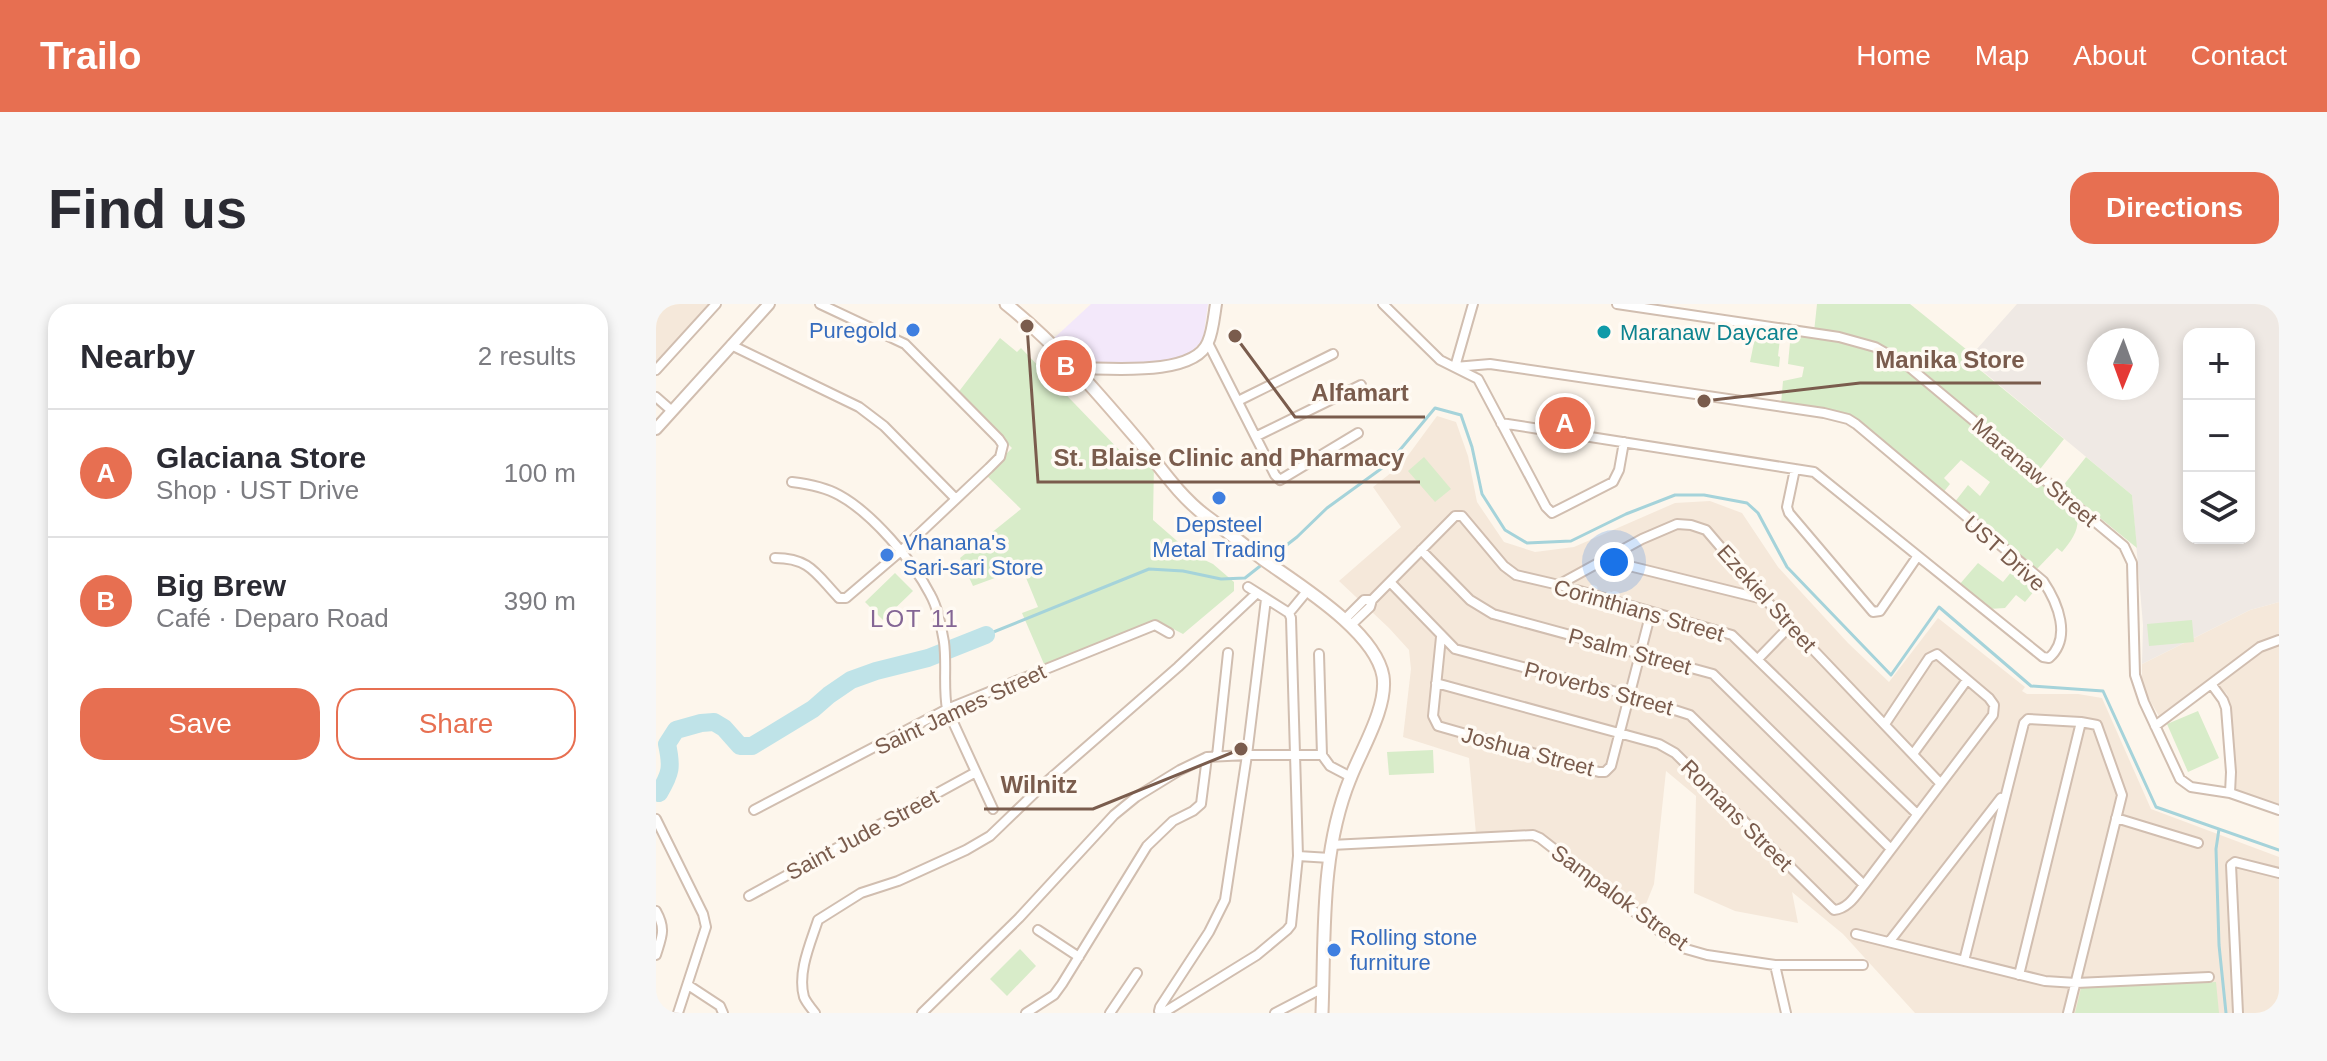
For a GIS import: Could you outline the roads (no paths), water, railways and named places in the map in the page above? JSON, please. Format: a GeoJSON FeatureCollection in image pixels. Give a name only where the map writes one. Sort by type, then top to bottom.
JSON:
{"type":"FeatureCollection","features":[{"type":"Feature","properties":{"kind":"main road"},"geometry":{"type":"LineString","coordinates":[[1012,306],[1077,368],[1189,502],[1308,590],[1347,623],[1380,663],[1383,679],[1379,710],[1338,808],[1331,845],[1322,1013]]}},
{"type":"Feature","properties":{"kind":"street"},"geometry":{"type":"LineString","coordinates":[[656,370],[716,304]]}},
{"type":"Feature","properties":{"kind":"street"},"geometry":{"type":"LineString","coordinates":[[656,429],[769,304]]}},
{"type":"Feature","properties":{"kind":"street"},"geometry":{"type":"LineString","coordinates":[[775,558],[792,558],[806,563],[839,598],[846,598],[901,551],[1000,457],[1003,445],[905,344],[820,304]]}},
{"type":"Feature","properties":{"kind":"street"},"geometry":{"type":"LineString","coordinates":[[1077,368],[1175,365],[1195,359],[1208,343],[1216,304]]}},
{"type":"Feature","properties":{"kind":"street"},"geometry":{"type":"LineString","coordinates":[[1383,304],[1440,360],[1478,379],[1552,513],[1613,482],[1619,470],[1624,442]]}},
{"type":"Feature","properties":{"kind":"street"},"geometry":{"type":"LineString","coordinates":[[1455,367],[1473,304]]}},
{"type":"Feature","properties":{"kind":"street","name":"Maranaw Street"},"geometry":{"type":"LineString","coordinates":[[1617,304],[1839,337],[1875,347],[1908,366],[2124,546],[2132,563],[2135,675],[2155,726],[2177,773],[2186,784],[2230,793],[2279,810]]}},
{"type":"Feature","properties":{"kind":"street"},"geometry":{"type":"LineString","coordinates":[[1208,343],[1275,475],[1282,480],[1358,433]]}},
{"type":"Feature","properties":{"kind":"street"},"geometry":{"type":"LineString","coordinates":[[731,345],[859,407],[884,426],[956,499]]}},
{"type":"Feature","properties":{"kind":"street"},"geometry":{"type":"LineString","coordinates":[[1238,401],[1333,354]]}},
{"type":"Feature","properties":{"kind":"street","name":"UST Drive"},"geometry":{"type":"LineString","coordinates":[[1455,367],[1490,364],[1808,410],[1848,419],[2043,581],[2051,593],[2061,625],[2062,638],[2057,651],[2049,658],[2043,657],[1814,472],[1501,423]]}},
{"type":"Feature","properties":{"kind":"street"},"geometry":{"type":"LineString","coordinates":[[1257,436],[1361,385]]}},
{"type":"Feature","properties":{"kind":"street"},"geometry":{"type":"LineString","coordinates":[[656,397],[672,411]]}},
{"type":"Feature","properties":{"kind":"street"},"geometry":{"type":"LineString","coordinates":[[1795,469],[1787,507],[1789,513],[1873,612],[1880,611],[1917,557]]}},
{"type":"Feature","properties":{"kind":"street"},"geometry":{"type":"LineString","coordinates":[[792,482],[838,494],[859,507],[901,551],[931,595],[946,657],[944,692],[947,709],[993,809]]}},
{"type":"Feature","properties":{"kind":"street","name":"Corinthians Street"},"geometry":{"type":"LineString","coordinates":[[1421,550],[1455,516],[1462,516],[1504,566],[1516,575],[1732,635],[1917,814]]}},
{"type":"Feature","properties":{"kind":"street","name":"Ezekiel Street"},"geometry":{"type":"LineString","coordinates":[[1559,585],[1642,539],[1677,524],[1706,530],[1765,599],[1940,783]]}},
{"type":"Feature","properties":{"kind":"street"},"geometry":{"type":"LineString","coordinates":[[1347,623],[1364,600],[1372,600],[1421,550]]}},
{"type":"Feature","properties":{"kind":"street","name":"Psalm Street"},"geometry":{"type":"LineString","coordinates":[[1421,550],[1480,608],[1493,614],[1713,674],[1891,849]]}},
{"type":"Feature","properties":{"kind":"street"},"geometry":{"type":"LineString","coordinates":[[1605,559],[1765,599]]}},
{"type":"Feature","properties":{"kind":"street","name":"Proverbs Street"},"geometry":{"type":"LineString","coordinates":[[1390,582],[1455,649],[1680,710],[1698,720],[1864,885]]}},
{"type":"Feature","properties":{"kind":"street"},"geometry":{"type":"LineString","coordinates":[[1248,587],[1289,613],[1292,624],[1298,856],[1293,918],[1287,930],[1257,955],[1162,1013],[1160,1007],[1224,906],[1266,599]]}},
{"type":"Feature","properties":{"kind":"street"},"geometry":{"type":"LineString","coordinates":[[1289,613],[1308,590]]}},
{"type":"Feature","properties":{"kind":"street"},"geometry":{"type":"LineString","coordinates":[[815,1013],[804,999],[803,986],[805,963],[818,920],[861,893],[898,881],[990,836],[1257,593]]}},
{"type":"Feature","properties":{"kind":"street"},"geometry":{"type":"LineString","coordinates":[[1617,734],[1651,612]]}},
{"type":"Feature","properties":{"kind":"street","name":"Saint James Street"},"geometry":{"type":"LineString","coordinates":[[754,810],[947,709],[1155,625],[1169,633]]}},
{"type":"Feature","properties":{"kind":"street"},"geometry":{"type":"LineString","coordinates":[[1758,659],[1790,626]]}},
{"type":"Feature","properties":{"kind":"street","name":"Joshua Street"},"geometry":{"type":"LineString","coordinates":[[1441,637],[1433,716],[1438,726],[1599,772],[1605,772],[1611,766],[1617,734]]}},
{"type":"Feature","properties":{"kind":"street"},"geometry":{"type":"LineString","coordinates":[[2155,726],[2260,647],[2279,640]]}},
{"type":"Feature","properties":{"kind":"street"},"geometry":{"type":"LineString","coordinates":[[1217,756],[1228,653]]}},
{"type":"Feature","properties":{"kind":"street"},"geometry":{"type":"LineString","coordinates":[[1319,654],[1322,755],[1330,766],[1351,777]]}},
{"type":"Feature","properties":{"kind":"street"},"geometry":{"type":"LineString","coordinates":[[1864,885],[1993,715],[1994,709],[1989,698],[1937,654],[1929,658],[1885,724]]}},
{"type":"Feature","properties":{"kind":"street"},"geometry":{"type":"LineString","coordinates":[[1913,754],[1967,680]]}},
{"type":"Feature","properties":{"kind":"street","name":"Romans Street"},"geometry":{"type":"LineString","coordinates":[[1436,683],[1659,744],[1675,753],[1834,910],[1846,906],[1864,885]]}},
{"type":"Feature","properties":{"kind":"street"},"geometry":{"type":"LineString","coordinates":[[2212,685],[2226,708],[2230,793]]}},
{"type":"Feature","properties":{"kind":"street"},"geometry":{"type":"LineString","coordinates":[[1964,961],[2026,721],[2092,723],[2099,729],[2122,795],[2068,1013]]}},
{"type":"Feature","properties":{"kind":"street"},"geometry":{"type":"LineString","coordinates":[[2019,975],[2081,722]]}},
{"type":"Feature","properties":{"kind":"street"},"geometry":{"type":"LineString","coordinates":[[922,1013],[1011,926],[1114,815],[1136,797],[1207,757],[1322,755]]}},
{"type":"Feature","properties":{"kind":"street"},"geometry":{"type":"LineString","coordinates":[[1026,1013],[1054,995],[1147,846],[1173,821],[1201,804],[1207,757]]}},
{"type":"Feature","properties":{"kind":"street","name":"Saint Jude Street"},"geometry":{"type":"LineString","coordinates":[[749,896],[976,772]]}},
{"type":"Feature","properties":{"kind":"street"},"geometry":{"type":"LineString","coordinates":[[1889,942],[2005,793]]}},
{"type":"Feature","properties":{"kind":"street"},"geometry":{"type":"LineString","coordinates":[[2116,818],[2198,843]]}},
{"type":"Feature","properties":{"kind":"street"},"geometry":{"type":"LineString","coordinates":[[656,819],[703,914],[706,927],[678,1013]]}},
{"type":"Feature","properties":{"kind":"street","name":"Sampalok Street"},"geometry":{"type":"LineString","coordinates":[[1331,845],[1533,835],[1686,949],[1775,965],[1863,965]]}},
{"type":"Feature","properties":{"kind":"street"},"geometry":{"type":"LineString","coordinates":[[1298,856],[1330,858]]}},
{"type":"Feature","properties":{"kind":"street"},"geometry":{"type":"LineString","coordinates":[[2238,1013],[2230,869],[2235,862],[2241,862],[2279,873]]}},
{"type":"Feature","properties":{"kind":"street"},"geometry":{"type":"LineString","coordinates":[[656,911],[663,923],[656,955]]}},
{"type":"Feature","properties":{"kind":"street"},"geometry":{"type":"LineString","coordinates":[[1038,930],[1079,957]]}},
{"type":"Feature","properties":{"kind":"street"},"geometry":{"type":"LineString","coordinates":[[1856,934],[2045,981],[2076,983],[2209,977]]}},
{"type":"Feature","properties":{"kind":"street"},"geometry":{"type":"LineString","coordinates":[[1775,965],[1786,1013]]}},
{"type":"Feature","properties":{"kind":"street"},"geometry":{"type":"LineString","coordinates":[[1110,1013],[1137,973]]}},
{"type":"Feature","properties":{"kind":"street"},"geometry":{"type":"LineString","coordinates":[[688,985],[720,1006],[723,1013]]}},
{"type":"Feature","properties":{"kind":"street"},"geometry":{"type":"LineString","coordinates":[[1275,1013],[1323,988]]}},
{"type":"Feature","properties":{"kind":"waterway"},"geometry":{"type":"LineString","coordinates":[[1270,558],[1327,508],[1389,463],[1435,408],[1461,415],[1472,447],[1482,494],[1505,530],[1527,543],[1571,541],[1626,514],[1675,495],[1704,495],[1747,503],[1758,513],[1787,567],[1891,675],[1939,607],[2031,686],[2103,691],[2156,807],[2279,850]]}},
{"type":"Feature","properties":{"kind":"waterway"},"geometry":{"type":"LineString","coordinates":[[986,635],[1149,569],[1183,571],[1221,579],[1245,578],[1264,563]]}},
{"type":"Feature","properties":{"kind":"waterway"},"geometry":{"type":"LineString","coordinates":[[659,793],[669,770],[667,744],[676,730],[714,722],[740,746],[752,746],[813,709],[851,680],[928,658],[986,635]]}},
{"type":"Feature","properties":{"kind":"waterway"},"geometry":{"type":"LineString","coordinates":[[2219,829],[2216,849],[2219,945],[2226,1013]]}},
{"type":"Feature","properties":{"kind":"place","name":"St. Blaise Clinic and Pharmacy"},"geometry":{"type":"Point","coordinates":[1027,326]}},
{"type":"Feature","properties":{"kind":"place","name":"Puregold"},"geometry":{"type":"Point","coordinates":[913,330]}},
{"type":"Feature","properties":{"kind":"place","name":"Maranaw Daycare"},"geometry":{"type":"Point","coordinates":[1604,332]}},
{"type":"Feature","properties":{"kind":"place","name":"Alfamart"},"geometry":{"type":"Point","coordinates":[1235,336]}},
{"type":"Feature","properties":{"kind":"place","name":"Big Brew"},"geometry":{"type":"Point","coordinates":[1066,366]}},
{"type":"Feature","properties":{"kind":"place","name":"Manika Store"},"geometry":{"type":"Point","coordinates":[1704,401]}},
{"type":"Feature","properties":{"kind":"place","name":"Glaciana Store"},"geometry":{"type":"Point","coordinates":[1565,423]}},
{"type":"Feature","properties":{"kind":"place","name":"Depsteel Metal Trading"},"geometry":{"type":"Point","coordinates":[1219,498]}},
{"type":"Feature","properties":{"kind":"place","name":"Vhanana's Sari-sari Store"},"geometry":{"type":"Point","coordinates":[887,555]}},
{"type":"Feature","properties":{"kind":"place","name":"Wilnitz"},"geometry":{"type":"Point","coordinates":[1241,749]}},
{"type":"Feature","properties":{"kind":"place","name":"Rolling stone furniture"},"geometry":{"type":"Point","coordinates":[1334,950]}},
{"type":"Feature","properties":{"kind":"district","name":"LOT 11"},"geometry":{"type":"Point","coordinates":[915,619]}}]}
